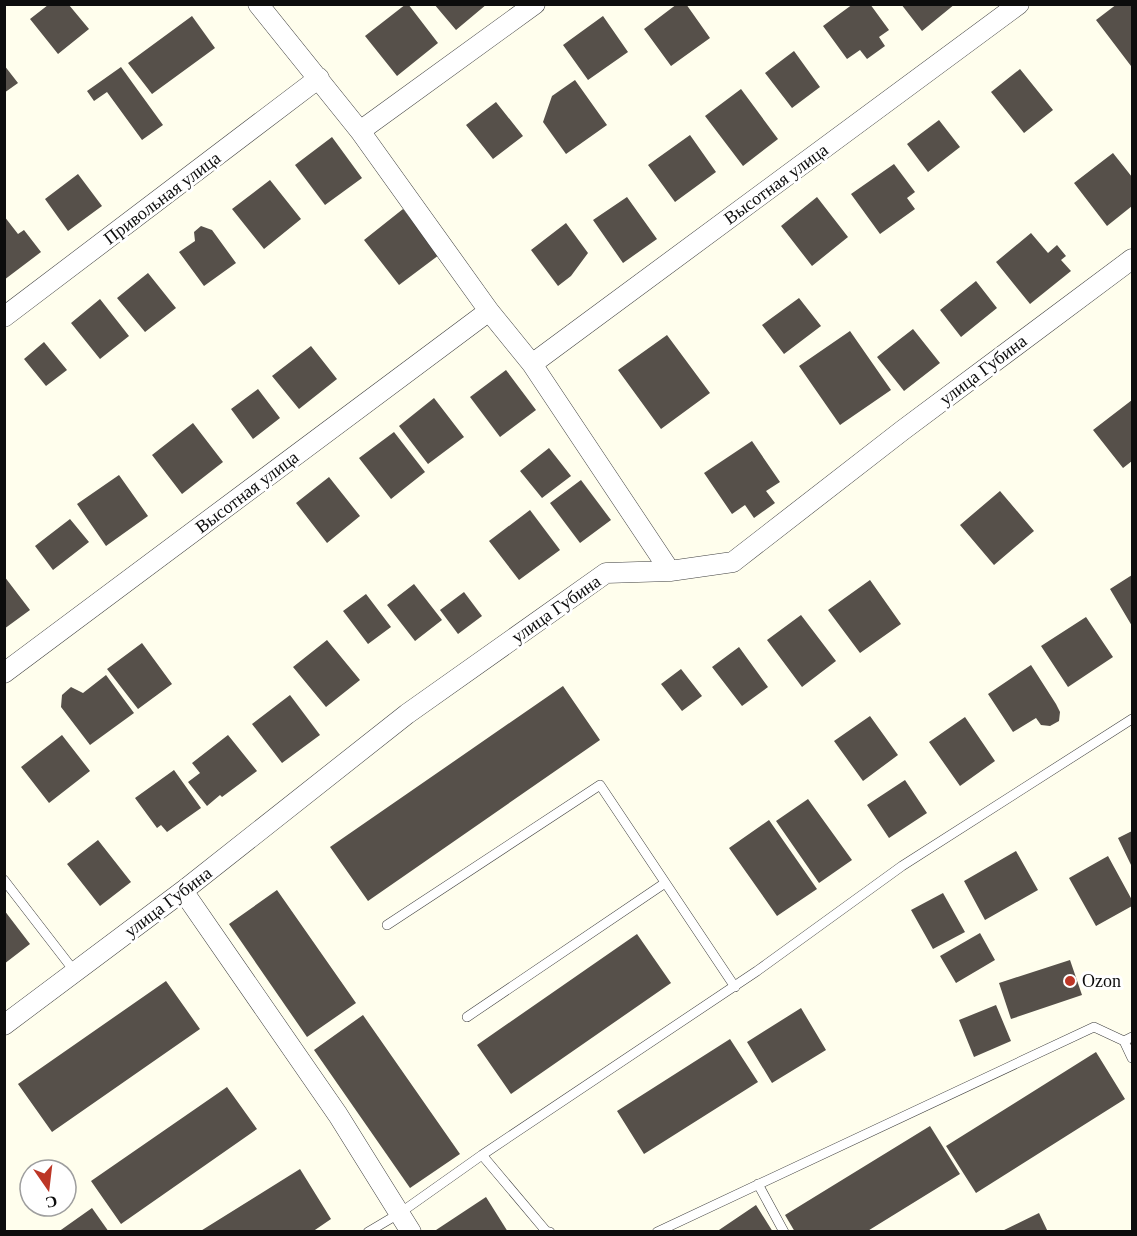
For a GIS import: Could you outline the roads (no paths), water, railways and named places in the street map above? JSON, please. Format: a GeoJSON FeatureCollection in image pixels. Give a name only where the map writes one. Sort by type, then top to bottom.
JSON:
{"type":"FeatureCollection","features":[{"type":"Feature","properties":{"kind":"street"},"geometry":{"type":"LineString","coordinates":[[258,4],[360,130],[489,311],[532,364],[670,570]]}},
{"type":"Feature","properties":{"kind":"street"},"geometry":{"type":"LineString","coordinates":[[360,130],[536,4]]}},
{"type":"Feature","properties":{"kind":"street","name":"Высотная улица"},"geometry":{"type":"LineString","coordinates":[[532,364],[1019,4]]}},
{"type":"Feature","properties":{"kind":"street","name":"Привольная улица"},"geometry":{"type":"LineString","coordinates":[[4,317],[319,78]]}},
{"type":"Feature","properties":{"kind":"street","name":"улица Губина"},"geometry":{"type":"LineString","coordinates":[[4,1025],[183,891],[407,714],[606,573],[670,570],[733,562],[913,423],[1132,259]]}},
{"type":"Feature","properties":{"kind":"street","name":"Высотная улица"},"geometry":{"type":"LineString","coordinates":[[4,673],[489,311]]}},
{"type":"Feature","properties":{"kind":"street"},"geometry":{"type":"LineString","coordinates":[[183,891],[338,1115],[411,1232]]}},
{"type":"Feature","properties":{"kind":"lane"},"geometry":{"type":"LineString","coordinates":[[368,1232],[400,1213],[482,1155],[735,987],[902,866],[1132,720]]}},
{"type":"Feature","properties":{"kind":"lane"},"geometry":{"type":"LineString","coordinates":[[387,925],[600,785],[735,987]]}},
{"type":"Feature","properties":{"kind":"lane"},"geometry":{"type":"LineString","coordinates":[[4,880],[75,972]]}},
{"type":"Feature","properties":{"kind":"lane"},"geometry":{"type":"LineString","coordinates":[[467,1017],[665,883]]}},
{"type":"Feature","properties":{"kind":"lane"},"geometry":{"type":"LineString","coordinates":[[657,1232],[1094,1027],[1128,1039],[1132,1058]]}},
{"type":"Feature","properties":{"kind":"lane"},"geometry":{"type":"LineString","coordinates":[[482,1155],[549,1232]]}},
{"type":"Feature","properties":{"kind":"lane"},"geometry":{"type":"LineString","coordinates":[[759,1184],[784,1232]]}},
{"type":"Feature","properties":{"kind":"place","name":"Ozon"},"geometry":{"type":"Point","coordinates":[1070,981]}}]}
